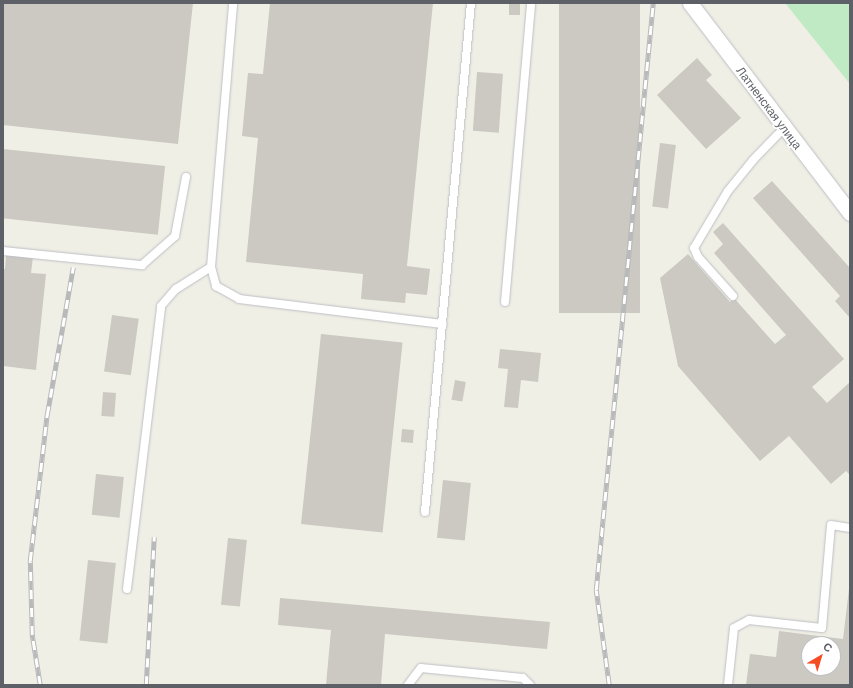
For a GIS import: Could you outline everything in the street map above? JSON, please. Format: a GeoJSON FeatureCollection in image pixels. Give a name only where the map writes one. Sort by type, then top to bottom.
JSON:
{"type":"FeatureCollection","features":[{"type":"Feature","properties":{"kind":"street","name":"Латненская улица"},"geometry":{"type":"LineString","coordinates":[[690,3],[850,213]]}},
{"type":"Feature","properties":{"kind":"lane"},"geometry":{"type":"LineString","coordinates":[[233,3],[210,267],[216,286],[239,298],[442,324]]}},
{"type":"Feature","properties":{"kind":"lane"},"geometry":{"type":"LineString","coordinates":[[425,512],[472,3]]}},
{"type":"Feature","properties":{"kind":"lane"},"geometry":{"type":"LineString","coordinates":[[506,302],[531,3]]}},
{"type":"Feature","properties":{"kind":"lane"},"geometry":{"type":"LineString","coordinates":[[733,296],[698,257],[694,248],[728,191],[753,160],[784,128]]}},
{"type":"Feature","properties":{"kind":"lane"},"geometry":{"type":"LineString","coordinates":[[3,251],[142,265],[175,236],[186,177]]}},
{"type":"Feature","properties":{"kind":"lane"},"geometry":{"type":"LineString","coordinates":[[127,589],[161,306],[176,289],[210,267]]}},
{"type":"Feature","properties":{"kind":"lane"},"geometry":{"type":"LineString","coordinates":[[728,685],[734,628],[749,620],[822,628],[830,525],[850,528]]}},
{"type":"Feature","properties":{"kind":"lane"},"geometry":{"type":"LineString","coordinates":[[408,685],[422,668],[523,678],[530,685]]}},
{"type":"Feature","properties":{"kind":"green space"},"geometry":{"type":"Polygon","coordinates":[[[785,3],[850,3],[850,84],[785,3]]]}},
{"type":"Feature","properties":{"kind":"building"},"geometry":{"type":"Polygon","coordinates":[[[3,3],[193,3],[178,144],[3,125],[3,3]]]}},
{"type":"Feature","properties":{"kind":"building"},"geometry":{"type":"Polygon","coordinates":[[[270,3],[433,3],[407,266],[430,269],[427,295],[406,293],[405,303],[361,299],[363,274],[246,262],[258,138],[242,136],[248,73],[263,74],[270,3]]]}},
{"type":"Feature","properties":{"kind":"building"},"geometry":{"type":"Polygon","coordinates":[[[509,3],[520,3],[520,15],[509,15],[509,3]]]}},
{"type":"Feature","properties":{"kind":"building"},"geometry":{"type":"Polygon","coordinates":[[[559,3],[640,3],[640,313],[559,313],[559,3]]]}},
{"type":"Feature","properties":{"kind":"building"},"geometry":{"type":"Polygon","coordinates":[[[697,58],[712,75],[706,80],[741,118],[706,149],[657,95],[697,58]]]}},
{"type":"Feature","properties":{"kind":"building"},"geometry":{"type":"Polygon","coordinates":[[[477,72],[503,74],[499,133],[473,131],[477,72]]]}},
{"type":"Feature","properties":{"kind":"building"},"geometry":{"type":"Polygon","coordinates":[[[660,143],[676,145],[668,208],[652,207],[660,143]]]}},
{"type":"Feature","properties":{"kind":"building"},"geometry":{"type":"Polygon","coordinates":[[[3,149],[165,166],[158,235],[3,218],[3,149]]]}},
{"type":"Feature","properties":{"kind":"building"},"geometry":{"type":"Polygon","coordinates":[[[772,181],[850,268],[850,318],[835,301],[840,296],[753,198],[772,181]]]}},
{"type":"Feature","properties":{"kind":"building"},"geometry":{"type":"Polygon","coordinates":[[[723,223],[844,359],[812,387],[827,403],[850,382],[850,475],[846,471],[831,484],[789,436],[760,461],[678,366],[660,278],[688,254],[730,302],[734,298],[775,344],[786,335],[714,253],[723,244],[713,232],[723,223]]]}},
{"type":"Feature","properties":{"kind":"building"},"geometry":{"type":"Polygon","coordinates":[[[6,255],[33,257],[31,273],[46,274],[36,370],[3,366],[3,269],[5,269],[6,255]]]}},
{"type":"Feature","properties":{"kind":"building"},"geometry":{"type":"Polygon","coordinates":[[[112,315],[139,319],[131,375],[104,371],[112,315]]]}},
{"type":"Feature","properties":{"kind":"building"},"geometry":{"type":"Polygon","coordinates":[[[321,334],[403,343],[383,533],[301,524],[321,334]]]}},
{"type":"Feature","properties":{"kind":"building"},"geometry":{"type":"Polygon","coordinates":[[[500,349],[541,353],[538,382],[521,380],[518,408],[504,407],[508,369],[498,368],[500,349]]]}},
{"type":"Feature","properties":{"kind":"building"},"geometry":{"type":"Polygon","coordinates":[[[455,380],[466,382],[462,402],[452,400],[455,380]]]}},
{"type":"Feature","properties":{"kind":"building"},"geometry":{"type":"Polygon","coordinates":[[[103,392],[116,393],[114,417],[101,416],[103,392]]]}},
{"type":"Feature","properties":{"kind":"building"},"geometry":{"type":"Polygon","coordinates":[[[402,429],[414,430],[413,443],[401,442],[402,429]]]}},
{"type":"Feature","properties":{"kind":"building"},"geometry":{"type":"Polygon","coordinates":[[[96,474],[124,477],[120,518],[92,515],[96,474]]]}},
{"type":"Feature","properties":{"kind":"building"},"geometry":{"type":"Polygon","coordinates":[[[443,480],[471,483],[465,541],[437,538],[443,480]]]}},
{"type":"Feature","properties":{"kind":"building"},"geometry":{"type":"Polygon","coordinates":[[[228,538],[247,540],[240,607],[221,605],[228,538]]]}},
{"type":"Feature","properties":{"kind":"building"},"geometry":{"type":"Polygon","coordinates":[[[88,560],[116,563],[107,643],[80,641],[88,560]]]}},
{"type":"Feature","properties":{"kind":"building"},"geometry":{"type":"Polygon","coordinates":[[[849,589],[850,685],[746,685],[750,654],[776,657],[779,631],[819,636],[801,636],[801,676],[841,676],[841,639],[843,639],[849,589]]]}},
{"type":"Feature","properties":{"kind":"building"},"geometry":{"type":"Polygon","coordinates":[[[280,598],[550,622],[547,649],[385,634],[381,685],[326,685],[331,630],[278,625],[280,598]]]}},
{"type":"Feature","properties":{"kind":"railway"},"geometry":{"type":"LineString","coordinates":[[609,685],[596,590],[653,3]]}},
{"type":"Feature","properties":{"kind":"railway"},"geometry":{"type":"LineString","coordinates":[[40,685],[32,635],[30,561],[47,415],[73,267]]}},
{"type":"Feature","properties":{"kind":"railway"},"geometry":{"type":"LineString","coordinates":[[146,685],[154,537]]}}]}
